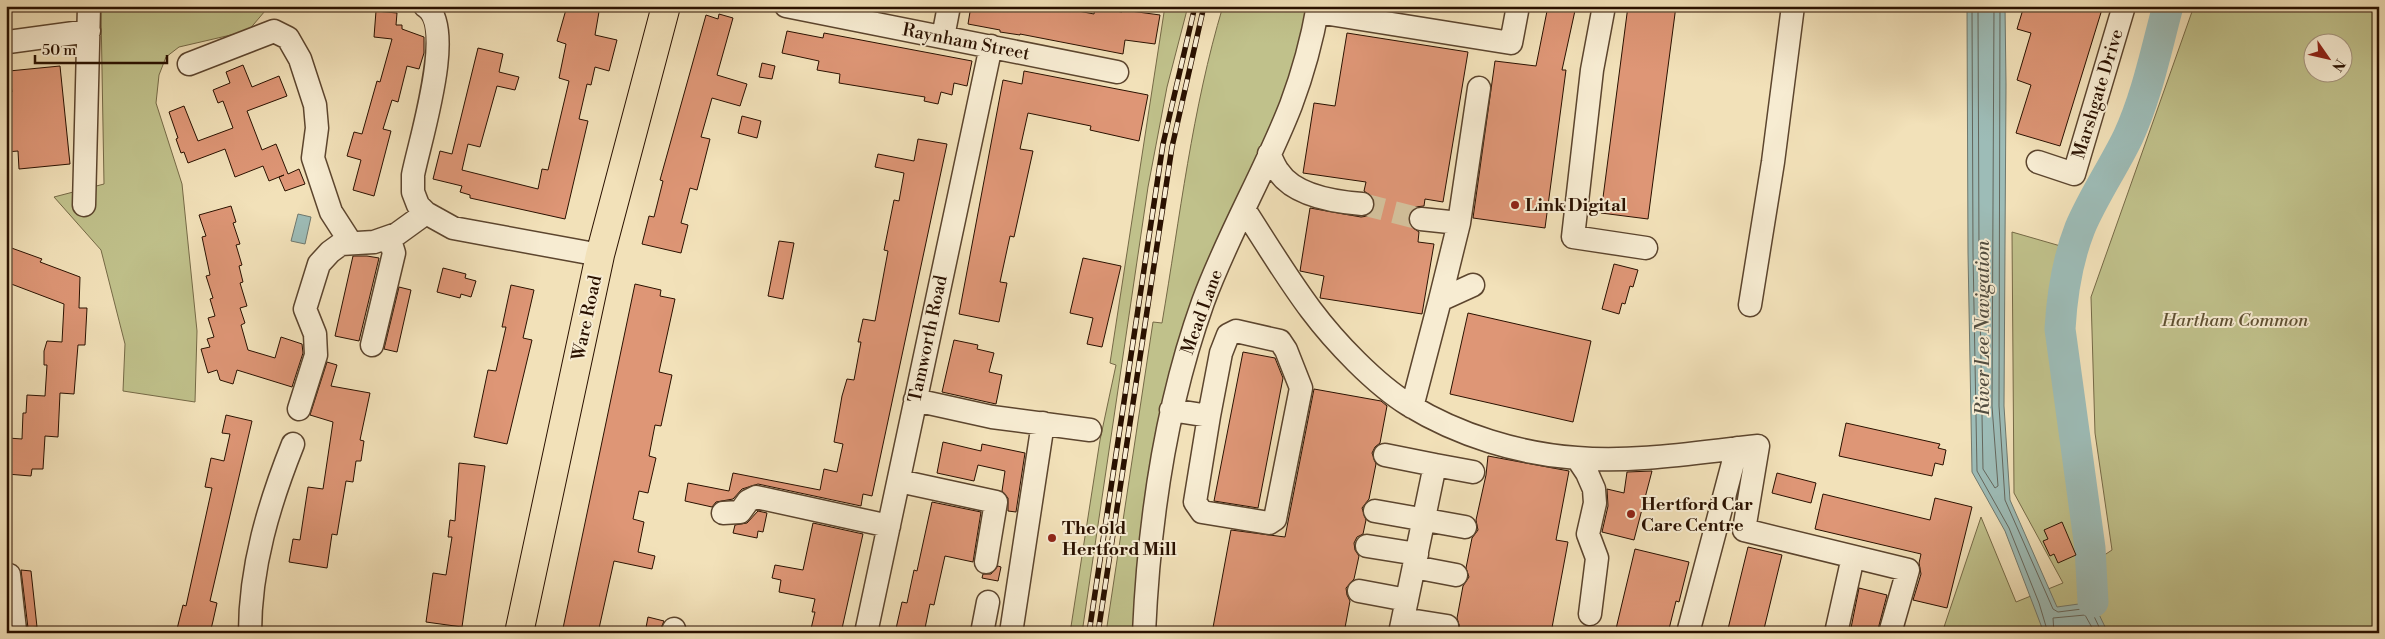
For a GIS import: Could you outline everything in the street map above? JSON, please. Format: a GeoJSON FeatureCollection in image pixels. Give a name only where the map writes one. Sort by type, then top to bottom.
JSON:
{"type":"FeatureCollection","features":[{"type":"Feature","properties":{"kind":"main road","name":"Ware Road"},"geometry":{"type":"LineString","coordinates":[[519,633],[600,255],[666,6]]}},
{"type":"Feature","properties":{"kind":"street"},"geometry":{"type":"LineString","coordinates":[[84,205],[89,6]]}},
{"type":"Feature","properties":{"kind":"street","name":"Raynham Street"},"geometry":{"type":"LineString","coordinates":[[786,6],[1117,72]]}},
{"type":"Feature","properties":{"kind":"street"},"geometry":{"type":"LineString","coordinates":[[943,38],[949,6]]}},
{"type":"Feature","properties":{"kind":"street"},"geometry":{"type":"LineString","coordinates":[[1318,9],[1410,16],[1511,43],[1518,6]]}},
{"type":"Feature","properties":{"kind":"street"},"geometry":{"type":"LineString","coordinates":[[1604,6],[1592,70],[1573,237],[1646,248]]}},
{"type":"Feature","properties":{"kind":"street"},"geometry":{"type":"LineString","coordinates":[[1750,305],[1773,162],[1793,6]]}},
{"type":"Feature","properties":{"kind":"street","name":"Marshgate Drive"},"geometry":{"type":"LineString","coordinates":[[2038,162],[2074,174],[2124,6]]}},
{"type":"Feature","properties":{"kind":"street"},"geometry":{"type":"LineString","coordinates":[[428,7],[437,26],[438,59],[413,175],[413,192],[418,205],[426,213],[453,228],[600,255]]}},
{"type":"Feature","properties":{"kind":"street","name":"Mead Lane"},"geometry":{"type":"LineString","coordinates":[[1144,633],[1148,548],[1171,410],[1187,350],[1204,301],[1300,80],[1318,9]]}},
{"type":"Feature","properties":{"kind":"street"},"geometry":{"type":"LineString","coordinates":[[8,42],[89,31]]}},
{"type":"Feature","properties":{"kind":"street"},"geometry":{"type":"LineString","coordinates":[[189,64],[274,31],[288,38],[300,59],[315,106],[317,128],[313,158],[332,212],[351,243]]}},
{"type":"Feature","properties":{"kind":"street","name":"Tamworth Road"},"geometry":{"type":"LineString","coordinates":[[866,633],[991,46]]}},
{"type":"Feature","properties":{"kind":"street"},"geometry":{"type":"LineString","coordinates":[[1412,406],[1459,223],[1479,88]]}},
{"type":"Feature","properties":{"kind":"street"},"geometry":{"type":"LineString","coordinates":[[1269,154],[1278,172],[1289,182],[1306,192],[1340,202],[1362,204]]}},
{"type":"Feature","properties":{"kind":"street"},"geometry":{"type":"LineString","coordinates":[[1244,209],[1311,309],[1343,348],[1373,376],[1412,406],[1446,425],[1485,440],[1534,452],[1577,458],[1622,458],[1758,446],[1744,530],[1908,570],[1890,633]]}},
{"type":"Feature","properties":{"kind":"street"},"geometry":{"type":"LineString","coordinates":[[300,409],[316,355],[315,334],[304,309],[319,264],[341,244],[374,242],[389,237],[397,234],[426,213]]}},
{"type":"Feature","properties":{"kind":"street"},"geometry":{"type":"LineString","coordinates":[[1422,219],[1459,223]]}},
{"type":"Feature","properties":{"kind":"street"},"geometry":{"type":"LineString","coordinates":[[372,345],[394,253],[389,237]]}},
{"type":"Feature","properties":{"kind":"street"},"geometry":{"type":"LineString","coordinates":[[1440,300],[1473,285]]}},
{"type":"Feature","properties":{"kind":"street"},"geometry":{"type":"LineString","coordinates":[[1236,331],[1280,341],[1286,350],[1301,388],[1275,519],[1269,523],[1202,512],[1195,502],[1209,416],[1221,353],[1228,336],[1236,331]]}},
{"type":"Feature","properties":{"kind":"street"},"geometry":{"type":"LineString","coordinates":[[915,400],[992,417],[1090,430]]}},
{"type":"Feature","properties":{"kind":"street"},"geometry":{"type":"LineString","coordinates":[[1171,410],[1209,416]]}},
{"type":"Feature","properties":{"kind":"street"},"geometry":{"type":"LineString","coordinates":[[1011,633],[1043,423]]}},
{"type":"Feature","properties":{"kind":"street"},"geometry":{"type":"LineString","coordinates":[[250,633],[250,615],[257,562],[266,518],[293,444]]}},
{"type":"Feature","properties":{"kind":"street"},"geometry":{"type":"LineString","coordinates":[[1688,633],[1737,448]]}},
{"type":"Feature","properties":{"kind":"street"},"geometry":{"type":"LineString","coordinates":[[1385,455],[1473,472]]}},
{"type":"Feature","properties":{"kind":"street"},"geometry":{"type":"LineString","coordinates":[[1577,458],[1587,473],[1594,489],[1595,503],[1588,534],[1598,558],[1590,614]]}},
{"type":"Feature","properties":{"kind":"street"},"geometry":{"type":"LineString","coordinates":[[1404,617],[1435,465]]}},
{"type":"Feature","properties":{"kind":"street"},"geometry":{"type":"LineString","coordinates":[[899,481],[996,502],[986,562]]}},
{"type":"Feature","properties":{"kind":"street"},"geometry":{"type":"LineString","coordinates":[[723,513],[740,512],[748,501],[756,497],[889,526]]}},
{"type":"Feature","properties":{"kind":"street"},"geometry":{"type":"LineString","coordinates":[[1375,511],[1465,528]]}},
{"type":"Feature","properties":{"kind":"street"},"geometry":{"type":"LineString","coordinates":[[1367,546],[1456,575]]}},
{"type":"Feature","properties":{"kind":"street"},"geometry":{"type":"LineString","coordinates":[[1836,633],[1853,557]]}},
{"type":"Feature","properties":{"kind":"street"},"geometry":{"type":"LineString","coordinates":[[6,574],[8,575],[15,630]]}},
{"type":"Feature","properties":{"kind":"street"},"geometry":{"type":"LineString","coordinates":[[1359,591],[1404,617],[1447,626]]}},
{"type":"Feature","properties":{"kind":"street"},"geometry":{"type":"LineString","coordinates":[[982,633],[988,602]]}},
{"type":"Feature","properties":{"kind":"green space"},"geometry":{"type":"Polygon","coordinates":[[[127,6],[264,6],[265,11],[248,31],[179,47],[166,57],[159,75],[156,103],[182,184],[197,331],[195,402],[123,391],[125,344],[101,250],[54,197],[104,184],[101,12],[127,6]]]}},
{"type":"Feature","properties":{"kind":"green space"},"geometry":{"type":"Polygon","coordinates":[[[1165,6],[1188,6],[1167,87],[1148,187],[1082,633],[1070,633],[1100,440],[1116,365],[1110,363],[1165,6]]]}},
{"type":"Feature","properties":{"kind":"green space"},"geometry":{"type":"Polygon","coordinates":[[[1223,6],[1311,6],[1282,103],[1208,273],[1136,633],[1106,633],[1153,322],[1162,323],[1195,124],[1212,45],[1223,6]]]}},
{"type":"Feature","properties":{"kind":"green space","name":"Hartham Common"},"geometry":{"type":"Polygon","coordinates":[[[2194,6],[2379,6],[2379,633],[1942,633],[1981,517],[2016,602],[2063,583],[2014,493],[2012,232],[2064,247],[2053,281],[2051,335],[2059,411],[2080,538],[2083,569],[2112,550],[2095,433],[2091,297],[2194,6]]]}},
{"type":"Feature","properties":{"kind":"water","name":"River Lee Navigation"},"geometry":{"type":"Polygon","coordinates":[[[1967,6],[2005,6],[2004,406],[2010,500],[2057,607],[2093,602],[2108,633],[2044,633],[2005,531],[1972,472],[1968,253],[1967,6]]]}},
{"type":"Feature","properties":{"kind":"water"},"geometry":{"type":"Polygon","coordinates":[[[298,214],[311,217],[305,244],[291,241],[298,214]]]}},
{"type":"Feature","properties":{"kind":"building"},"geometry":{"type":"Polygon","coordinates":[[[567,6],[600,6],[595,35],[617,40],[609,71],[595,67],[591,85],[587,84],[579,119],[588,121],[565,219],[470,198],[470,195],[460,192],[462,186],[433,179],[440,151],[452,154],[478,48],[503,54],[499,72],[519,77],[515,90],[497,86],[480,147],[468,144],[462,170],[538,189],[542,169],[548,170],[569,81],[559,78],[566,44],[557,41],[567,6]]]}},
{"type":"Feature","properties":{"kind":"building"},"geometry":{"type":"Polygon","coordinates":[[[971,6],[1052,6],[1094,14],[1095,8],[1160,15],[1155,44],[1125,40],[1123,54],[1020,34],[1000,32],[1000,30],[968,24],[971,6]]]}},
{"type":"Feature","properties":{"kind":"building"},"geometry":{"type":"Polygon","coordinates":[[[1548,6],[1576,6],[1562,70],[1566,70],[1545,228],[1473,218],[1495,61],[1536,66],[1548,6]]]}},
{"type":"Feature","properties":{"kind":"building"},"geometry":{"type":"Polygon","coordinates":[[[1628,6],[1676,6],[1648,219],[1601,213],[1628,6]]]}},
{"type":"Feature","properties":{"kind":"building"},"geometry":{"type":"Polygon","coordinates":[[[2024,6],[2103,6],[2060,146],[2016,133],[2031,85],[2017,80],[2031,33],[2017,29],[2024,6]]]}},
{"type":"Feature","properties":{"kind":"building"},"geometry":{"type":"Polygon","coordinates":[[[376,11],[397,13],[396,25],[402,25],[402,29],[424,37],[424,53],[419,69],[407,66],[398,102],[392,100],[383,129],[391,131],[374,196],[353,190],[361,160],[347,156],[354,132],[362,134],[377,81],[380,82],[392,39],[374,37],[376,11]]]}},
{"type":"Feature","properties":{"kind":"building"},"geometry":{"type":"Polygon","coordinates":[[[719,14],[733,18],[717,75],[747,84],[740,106],[712,98],[701,137],[710,139],[697,190],[690,188],[681,223],[688,225],[681,253],[642,244],[649,216],[654,217],[663,181],[660,180],[706,15],[718,19],[719,14]]]}},
{"type":"Feature","properties":{"kind":"building"},"geometry":{"type":"Polygon","coordinates":[[[787,31],[823,38],[824,33],[972,61],[967,86],[954,83],[952,95],[941,92],[938,104],[924,101],[925,97],[839,83],[840,74],[817,70],[819,61],[782,53],[787,31]]]}},
{"type":"Feature","properties":{"kind":"building"},"geometry":{"type":"Polygon","coordinates":[[[1347,33],[1468,52],[1443,202],[1425,199],[1424,206],[1415,207],[1408,217],[1409,225],[1419,232],[1418,242],[1434,244],[1422,314],[1320,298],[1324,276],[1300,271],[1310,208],[1361,217],[1368,216],[1375,206],[1374,198],[1364,191],[1366,182],[1303,173],[1314,103],[1335,106],[1347,33]]]}},
{"type":"Feature","properties":{"kind":"building"},"geometry":{"type":"Polygon","coordinates":[[[762,63],[775,66],[772,79],[759,77],[762,63]]]}},
{"type":"Feature","properties":{"kind":"building"},"geometry":{"type":"Polygon","coordinates":[[[243,65],[252,87],[279,76],[287,96],[247,111],[262,150],[276,144],[288,174],[299,169],[305,184],[285,191],[279,177],[269,181],[263,166],[235,177],[225,149],[188,163],[184,152],[181,153],[169,112],[184,106],[198,141],[233,128],[223,101],[218,103],[213,90],[230,83],[226,72],[243,65]]]}},
{"type":"Feature","properties":{"kind":"building"},"geometry":{"type":"Polygon","coordinates":[[[60,66],[70,164],[19,169],[18,151],[6,152],[6,92],[12,92],[9,71],[60,66]]]}},
{"type":"Feature","properties":{"kind":"building"},"geometry":{"type":"Polygon","coordinates":[[[1024,71],[1148,95],[1139,141],[1090,130],[1091,126],[1028,113],[1020,149],[1033,151],[1014,237],[1010,236],[1000,282],[1007,283],[999,322],[959,314],[1003,80],[1022,84],[1024,71]]]}},
{"type":"Feature","properties":{"kind":"building"},"geometry":{"type":"Polygon","coordinates":[[[742,116],[761,121],[757,138],[738,133],[742,116]]]}},
{"type":"Feature","properties":{"kind":"building"},"geometry":{"type":"Polygon","coordinates":[[[918,139],[947,144],[872,496],[863,494],[861,506],[758,484],[742,489],[733,499],[716,502],[712,507],[685,501],[688,483],[729,491],[733,473],[820,490],[824,469],[837,472],[843,444],[834,442],[842,396],[847,379],[854,380],[861,342],[858,342],[863,319],[875,321],[888,251],[884,250],[894,200],[899,201],[904,173],[875,167],[878,154],[914,161],[918,139]]]}},
{"type":"Feature","properties":{"kind":"building"},"geometry":{"type":"Polygon","coordinates":[[[231,206],[236,222],[233,223],[240,244],[236,245],[242,265],[239,266],[243,282],[240,283],[247,306],[240,308],[245,323],[241,325],[248,350],[275,358],[281,337],[302,344],[303,353],[292,387],[237,370],[233,384],[220,380],[217,370],[208,373],[201,349],[210,347],[207,339],[214,337],[208,318],[215,316],[210,299],[213,298],[206,276],[210,275],[202,237],[206,236],[199,215],[231,206]]]}},
{"type":"Feature","properties":{"kind":"building"},"geometry":{"type":"Polygon","coordinates":[[[779,241],[794,243],[783,299],[768,296],[779,241]]]}},
{"type":"Feature","properties":{"kind":"building"},"geometry":{"type":"Polygon","coordinates":[[[6,246],[42,259],[40,262],[80,277],[79,308],[87,308],[85,345],[78,345],[74,394],[60,393],[58,437],[45,436],[43,469],[32,469],[31,476],[7,474],[8,438],[22,439],[23,413],[26,413],[27,395],[45,396],[47,365],[44,365],[44,351],[47,341],[62,342],[64,304],[6,282],[6,246]]]}},
{"type":"Feature","properties":{"kind":"building"},"geometry":{"type":"Polygon","coordinates":[[[353,256],[379,258],[359,341],[335,336],[353,256]]]}},
{"type":"Feature","properties":{"kind":"building"},"geometry":{"type":"Polygon","coordinates":[[[1083,258],[1121,266],[1102,347],[1087,344],[1093,318],[1070,313],[1083,258]]]}},
{"type":"Feature","properties":{"kind":"building"},"geometry":{"type":"Polygon","coordinates":[[[1614,264],[1638,270],[1633,287],[1630,286],[1625,304],[1622,303],[1619,314],[1602,309],[1614,264]]]}},
{"type":"Feature","properties":{"kind":"building"},"geometry":{"type":"Polygon","coordinates":[[[443,268],[466,274],[465,278],[476,281],[471,297],[461,294],[460,298],[437,292],[443,268]]]}},
{"type":"Feature","properties":{"kind":"building"},"geometry":{"type":"Polygon","coordinates":[[[635,284],[661,290],[660,296],[675,299],[659,372],[672,375],[661,426],[655,425],[649,456],[656,458],[648,493],[639,491],[633,519],[644,522],[638,552],[655,556],[652,569],[614,561],[598,633],[562,633],[635,284]]]}},
{"type":"Feature","properties":{"kind":"building"},"geometry":{"type":"Polygon","coordinates":[[[511,285],[534,290],[523,338],[532,340],[507,444],[474,437],[488,370],[496,371],[506,327],[502,327],[511,285]]]}},
{"type":"Feature","properties":{"kind":"building"},"geometry":{"type":"Polygon","coordinates":[[[399,287],[411,290],[397,352],[384,349],[399,287]]]}},
{"type":"Feature","properties":{"kind":"building"},"geometry":{"type":"Polygon","coordinates":[[[1468,313],[1591,341],[1573,422],[1450,394],[1468,313]]]}},
{"type":"Feature","properties":{"kind":"building"},"geometry":{"type":"Polygon","coordinates":[[[954,340],[978,345],[977,349],[994,353],[989,372],[1002,375],[996,404],[942,392],[954,340]]]}},
{"type":"Feature","properties":{"kind":"building"},"geometry":{"type":"Polygon","coordinates":[[[1243,352],[1275,358],[1283,378],[1258,508],[1214,501],[1243,352]]]}},
{"type":"Feature","properties":{"kind":"building"},"geometry":{"type":"Polygon","coordinates":[[[327,362],[337,365],[331,386],[370,393],[360,440],[364,441],[361,461],[356,461],[353,482],[346,481],[337,535],[332,534],[327,568],[289,562],[293,539],[300,540],[308,487],[323,489],[333,422],[310,415],[327,362]]]}},
{"type":"Feature","properties":{"kind":"building"},"geometry":{"type":"Polygon","coordinates":[[[1314,389],[1381,401],[1387,406],[1380,443],[1372,453],[1376,464],[1369,499],[1362,508],[1366,520],[1363,534],[1357,537],[1354,543],[1355,550],[1359,556],[1354,579],[1346,588],[1350,601],[1344,633],[1212,633],[1231,530],[1285,537],[1314,389]]]}},
{"type":"Feature","properties":{"kind":"building"},"geometry":{"type":"Polygon","coordinates":[[[226,415],[252,421],[210,601],[217,603],[213,621],[210,633],[176,633],[183,605],[186,606],[212,488],[205,487],[211,458],[224,461],[230,434],[222,433],[226,415]]]}},
{"type":"Feature","properties":{"kind":"building"},"geometry":{"type":"Polygon","coordinates":[[[1846,423],[1940,444],[1938,448],[1946,450],[1943,465],[1935,463],[1932,476],[1839,456],[1846,423]]]}},
{"type":"Feature","properties":{"kind":"building"},"geometry":{"type":"Polygon","coordinates":[[[943,442],[981,451],[982,444],[1025,453],[1016,512],[1008,511],[1008,498],[1002,491],[1005,471],[978,465],[974,481],[937,473],[943,442]]]}},
{"type":"Feature","properties":{"kind":"building"},"geometry":{"type":"Polygon","coordinates":[[[1488,456],[1569,471],[1556,540],[1568,542],[1551,633],[1458,633],[1460,628],[1457,618],[1463,586],[1469,577],[1466,568],[1472,538],[1478,530],[1476,520],[1486,475],[1488,456]]]}},
{"type":"Feature","properties":{"kind":"building"},"geometry":{"type":"Polygon","coordinates":[[[459,463],[485,466],[462,627],[426,622],[433,573],[446,575],[452,537],[448,537],[450,520],[455,521],[459,463]]]}},
{"type":"Feature","properties":{"kind":"building"},"geometry":{"type":"Polygon","coordinates":[[[1652,471],[1634,540],[1602,532],[1608,506],[1607,489],[1624,493],[1627,472],[1652,471]]]}},
{"type":"Feature","properties":{"kind":"building"},"geometry":{"type":"Polygon","coordinates":[[[1777,473],[1816,483],[1811,503],[1772,493],[1777,473]]]}},
{"type":"Feature","properties":{"kind":"building"},"geometry":{"type":"Polygon","coordinates":[[[1823,494],[1930,520],[1935,498],[1972,507],[1947,608],[1913,600],[1921,574],[1919,563],[1921,554],[1815,529],[1823,494]]]}},
{"type":"Feature","properties":{"kind":"building"},"geometry":{"type":"Polygon","coordinates":[[[932,502],[981,512],[973,562],[945,556],[934,605],[930,604],[924,633],[895,633],[902,602],[907,603],[914,570],[917,571],[932,502]]]}},
{"type":"Feature","properties":{"kind":"building"},"geometry":{"type":"Polygon","coordinates":[[[758,511],[767,513],[763,532],[758,531],[757,538],[733,533],[735,525],[747,523],[758,511]]]}},
{"type":"Feature","properties":{"kind":"building"},"geometry":{"type":"Polygon","coordinates":[[[2062,522],[2076,555],[2058,563],[2054,554],[2050,556],[2043,541],[2048,539],[2044,530],[2062,522]]]}},
{"type":"Feature","properties":{"kind":"building"},"geometry":{"type":"Polygon","coordinates":[[[813,523],[863,534],[841,633],[810,633],[815,612],[812,612],[815,599],[779,592],[781,580],[772,578],[775,565],[803,570],[813,523]]]}},
{"type":"Feature","properties":{"kind":"building"},"geometry":{"type":"Polygon","coordinates":[[[1748,547],[1782,555],[1763,633],[1727,633],[1748,547]]]}},
{"type":"Feature","properties":{"kind":"building"},"geometry":{"type":"Polygon","coordinates":[[[1635,549],[1689,562],[1679,602],[1676,601],[1668,633],[1615,633],[1635,549]]]}},
{"type":"Feature","properties":{"kind":"building"},"geometry":{"type":"Polygon","coordinates":[[[998,566],[1001,567],[998,581],[982,578],[983,574],[991,574],[998,566]]]}},
{"type":"Feature","properties":{"kind":"building"},"geometry":{"type":"Polygon","coordinates":[[[21,570],[31,571],[37,627],[28,628],[21,570]]]}},
{"type":"Feature","properties":{"kind":"building"},"geometry":{"type":"Polygon","coordinates":[[[1859,588],[1887,595],[1877,633],[1850,633],[1859,588]]]}},
{"type":"Feature","properties":{"kind":"building"},"geometry":{"type":"Polygon","coordinates":[[[648,617],[664,621],[659,633],[645,633],[648,617]]]}},
{"type":"Feature","properties":{"kind":"waterway"},"geometry":{"type":"LineString","coordinates":[[2093,602],[2090,548],[2060,329],[2062,303],[2068,265],[2075,240],[2085,216],[2122,149],[2135,121],[2151,73],[2168,6]]}},
{"type":"Feature","properties":{"kind":"tunnel"},"geometry":{"type":"LineString","coordinates":[[1362,204],[1421,219]]}},
{"type":"Feature","properties":{"kind":"railway"},"geometry":{"type":"LineString","coordinates":[[1089,633],[1163,144],[1195,6]]}},
{"type":"Feature","properties":{"kind":"railway"},"geometry":{"type":"LineString","coordinates":[[1098,633],[1172,147],[1204,6]]}},
{"type":"Feature","properties":{"kind":"place","name":"Link Digital"},"geometry":{"type":"Point","coordinates":[1515,205]}},
{"type":"Feature","properties":{"kind":"place","name":"Hertford Car Care Centre"},"geometry":{"type":"Point","coordinates":[1631,514]}},
{"type":"Feature","properties":{"kind":"place","name":"The old Hertford Mill"},"geometry":{"type":"Point","coordinates":[1052,538]}}]}
